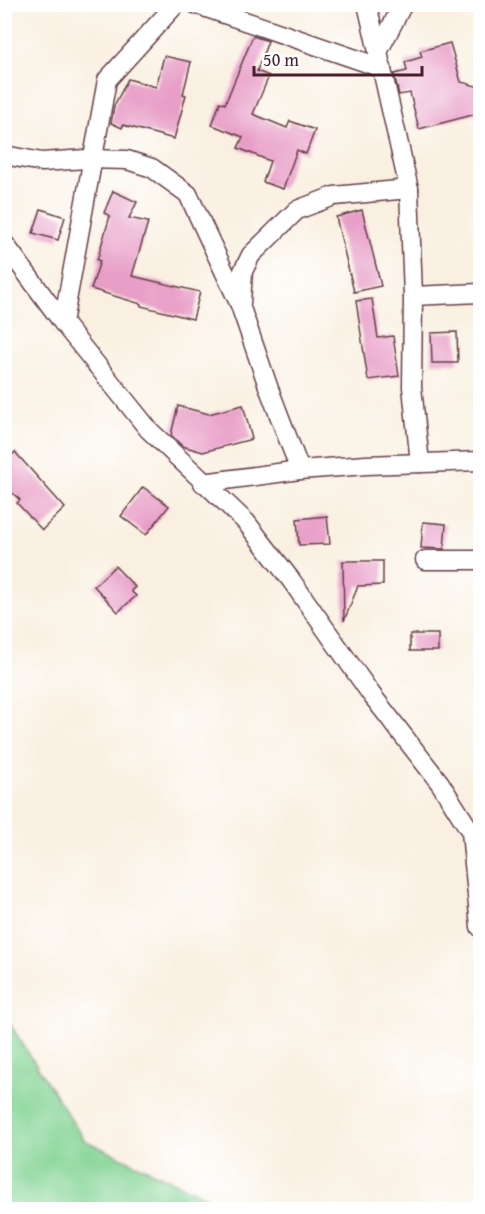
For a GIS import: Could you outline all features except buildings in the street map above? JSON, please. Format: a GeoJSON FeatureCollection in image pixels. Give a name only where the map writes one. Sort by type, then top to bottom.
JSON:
{"type":"FeatureCollection","features":[{"type":"Feature","properties":{"kind":"street"},"geometry":{"type":"LineString","coordinates":[[63,323],[107,80],[176,4]]}},
{"type":"Feature","properties":{"kind":"street"},"geometry":{"type":"LineString","coordinates":[[195,4],[380,60]]}},
{"type":"Feature","properties":{"kind":"street"},"geometry":{"type":"LineString","coordinates":[[367,4],[409,189],[413,296],[412,387],[420,463]]}},
{"type":"Feature","properties":{"kind":"street"},"geometry":{"type":"LineString","coordinates":[[380,60],[403,4]]}},
{"type":"Feature","properties":{"kind":"street"},"geometry":{"type":"LineString","coordinates":[[4,155],[42,162],[127,160],[152,168],[188,194],[240,305],[300,470]]}},
{"type":"Feature","properties":{"kind":"street"},"geometry":{"type":"LineString","coordinates":[[240,305],[243,271],[251,255],[297,210],[334,196],[409,189]]}},
{"type":"Feature","properties":{"kind":"street"},"geometry":{"type":"LineString","coordinates":[[4,243],[63,323],[149,430],[246,522],[291,580],[371,694],[440,783],[471,832],[480,927]]}},
{"type":"Feature","properties":{"kind":"street"},"geometry":{"type":"LineString","coordinates":[[413,296],[480,293]]}},
{"type":"Feature","properties":{"kind":"street"},"geometry":{"type":"LineString","coordinates":[[203,483],[300,470],[480,461]]}},
{"type":"Feature","properties":{"kind":"street"},"geometry":{"type":"LineString","coordinates":[[425,560],[480,560]]}},
{"type":"Feature","properties":{"kind":"green space"},"geometry":{"type":"Polygon","coordinates":[[[4,1015],[84,1140],[232,1209],[5,1209],[4,1015]]]}}]}
